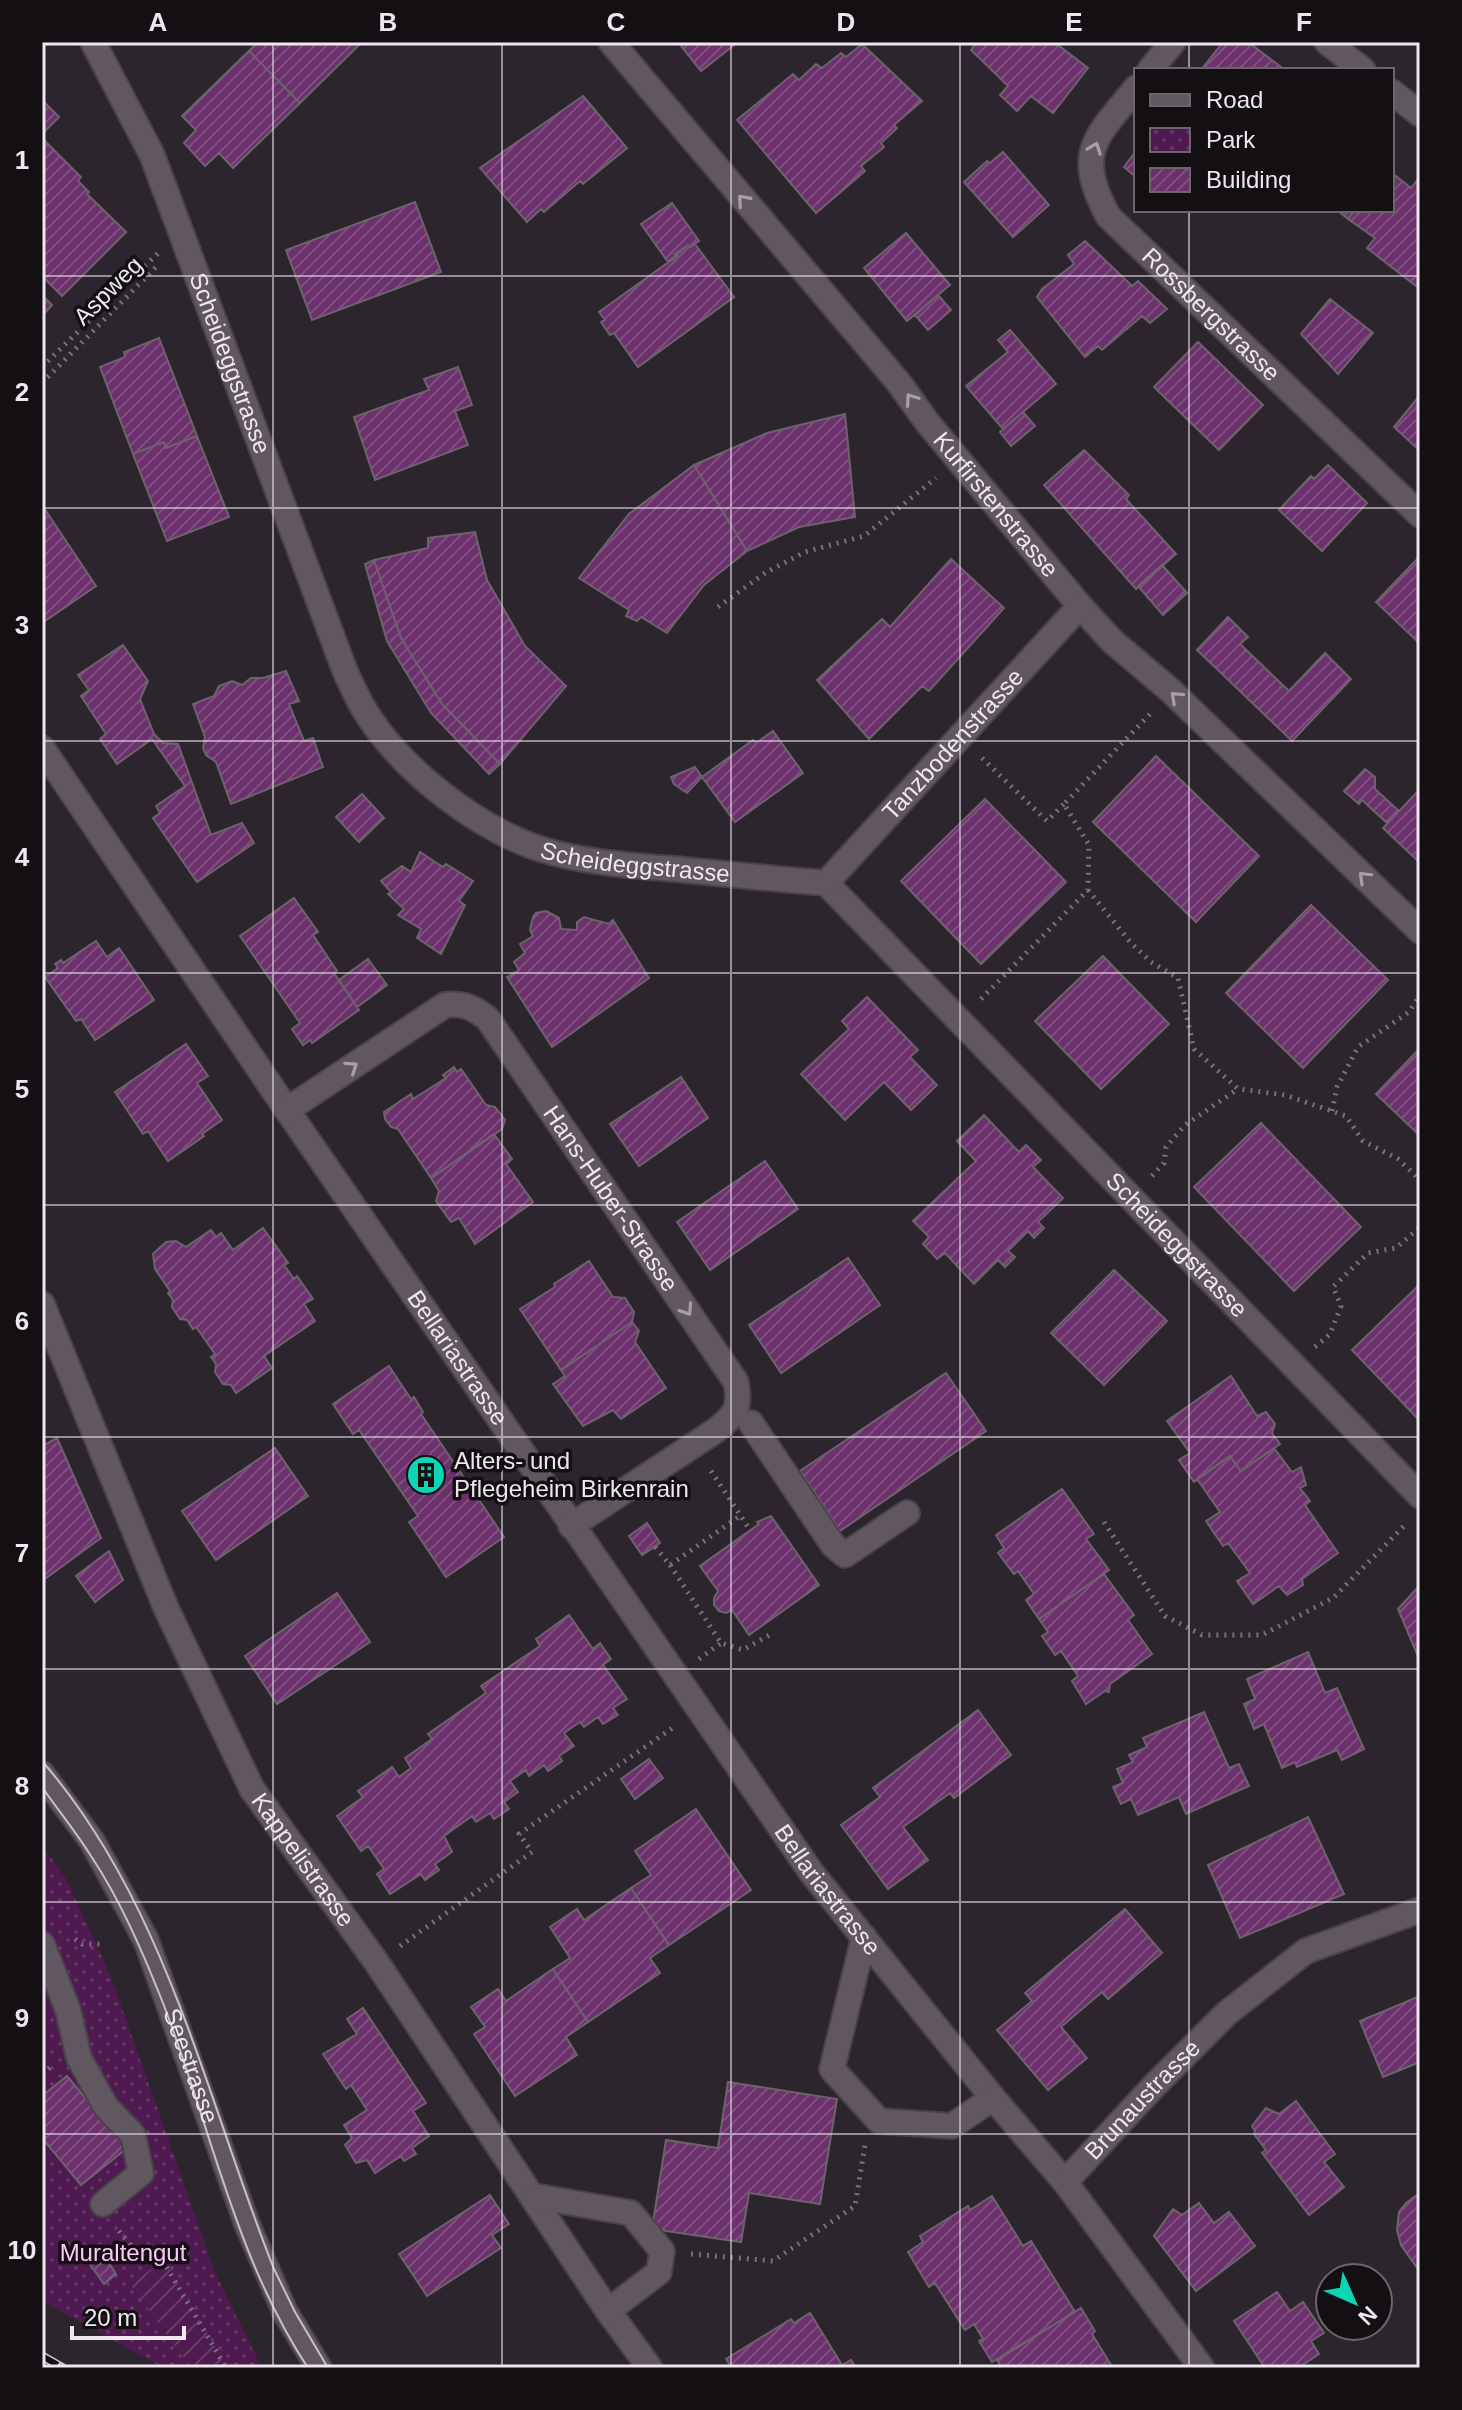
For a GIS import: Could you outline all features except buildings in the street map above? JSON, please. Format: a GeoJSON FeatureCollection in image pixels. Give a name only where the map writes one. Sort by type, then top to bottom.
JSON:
{"type":"FeatureCollection","features":[{"type":"Feature","properties":{"kind":"street","name":"Scheideggstrasse"},"geometry":{"type":"LineString","coordinates":[[93,42],[113,75],[158,169],[345,671],[361,705],[395,749],[469,814],[507,835],[552,853],[609,863],[826,883],[1420,1496]]}},
{"type":"Feature","properties":{"kind":"street","name":"Kurfirstenstrasse"},"geometry":{"type":"LineString","coordinates":[[611,42],[899,383],[927,422],[1080,606],[1112,641],[1171,691],[1420,931]]}},
{"type":"Feature","properties":{"kind":"street"},"geometry":{"type":"LineString","coordinates":[[1152,68],[1173,42]]}},
{"type":"Feature","properties":{"kind":"street"},"geometry":{"type":"LineString","coordinates":[[1327,42],[1360,68]]}},
{"type":"Feature","properties":{"kind":"street","name":"Rossbergstrasse"},"geometry":{"type":"LineString","coordinates":[[1134,90],[1103,128],[1090,156],[1091,176],[1097,196],[1108,216],[1420,515]]}},
{"type":"Feature","properties":{"kind":"street"},"geometry":{"type":"LineString","coordinates":[[1394,94],[1420,114]]}},
{"type":"Feature","properties":{"kind":"street","name":"Tanzbodenstrasse"},"geometry":{"type":"LineString","coordinates":[[826,883],[1080,606]]}},
{"type":"Feature","properties":{"kind":"street","name":"Bellariastrasse"},"geometry":{"type":"LineString","coordinates":[[42,748],[571,1526],[811,1872],[993,2098],[1065,2182]]}},
{"type":"Feature","properties":{"kind":"street","name":"Hans-Huber-Strasse"},"geometry":{"type":"LineString","coordinates":[[287,1110],[445,1005],[461,1003],[475,1009],[488,1019],[736,1382],[740,1400],[733,1417],[571,1526]]}},
{"type":"Feature","properties":{"kind":"street","name":"Kappelistrasse"},"geometry":{"type":"LineString","coordinates":[[42,1304],[166,1608],[252,1789],[377,1963],[608,2311],[650,2368]]}},
{"type":"Feature","properties":{"kind":"street"},"geometry":{"type":"LineString","coordinates":[[751,1423],[833,1545],[845,1555],[907,1513]]}},
{"type":"Feature","properties":{"kind":"street","name":"Seestrasse"},"geometry":{"type":"LineString","coordinates":[[42,1774],[92,1841],[146,1940],[247,2224],[285,2312],[319,2368]]}},
{"type":"Feature","properties":{"kind":"street","name":"Brunaustrasse"},"geometry":{"type":"LineString","coordinates":[[1202,2368],[1065,2182],[1227,2013],[1306,1951],[1420,1910]]}},
{"type":"Feature","properties":{"kind":"street"},"geometry":{"type":"LineString","coordinates":[[864,1937],[832,2069],[879,2121],[952,2126],[993,2098]]}},
{"type":"Feature","properties":{"kind":"street"},"geometry":{"type":"LineString","coordinates":[[42,1944],[68,2010],[79,2058],[106,2107],[133,2135],[141,2173],[103,2204]]}},
{"type":"Feature","properties":{"kind":"street"},"geometry":{"type":"LineString","coordinates":[[533,2196],[631,2213],[662,2251],[659,2272],[608,2311]]}},
{"type":"Feature","properties":{"kind":"path","name":"Aspweg"},"geometry":{"type":"LineString","coordinates":[[42,367],[163,248]]}},
{"type":"Feature","properties":{"kind":"path","name":"Aspweg"},"geometry":{"type":"LineString","coordinates":[[42,383],[166,258]]}},
{"type":"Feature","properties":{"kind":"path"},"geometry":{"type":"LineString","coordinates":[[718,607],[765,573],[805,552],[864,536],[940,475]]}},
{"type":"Feature","properties":{"kind":"path"},"geometry":{"type":"LineString","coordinates":[[979,755],[1047,821],[1153,711]]}},
{"type":"Feature","properties":{"kind":"path"},"geometry":{"type":"LineString","coordinates":[[1064,804],[1089,845],[1088,890],[1131,943],[1151,962],[1178,978],[1194,1049],[1238,1089],[1285,1095],[1346,1116],[1363,1141],[1398,1159],[1420,1180]]}},
{"type":"Feature","properties":{"kind":"path"},"geometry":{"type":"LineString","coordinates":[[980,999],[1088,890]]}},
{"type":"Feature","properties":{"kind":"path"},"geometry":{"type":"LineString","coordinates":[[1332,1111],[1337,1087],[1358,1047],[1409,1012],[1420,995]]}},
{"type":"Feature","properties":{"kind":"path"},"geometry":{"type":"LineString","coordinates":[[1151,1177],[1164,1163],[1166,1147],[1185,1125],[1238,1089]]}},
{"type":"Feature","properties":{"kind":"path"},"geometry":{"type":"LineString","coordinates":[[1315,1347],[1330,1334],[1341,1306],[1333,1287],[1368,1253],[1396,1248],[1420,1227]]}},
{"type":"Feature","properties":{"kind":"path"},"geometry":{"type":"LineString","coordinates":[[704,1460],[750,1530]]}},
{"type":"Feature","properties":{"kind":"path"},"geometry":{"type":"LineString","coordinates":[[670,1565],[740,1516]]}},
{"type":"Feature","properties":{"kind":"path"},"geometry":{"type":"LineString","coordinates":[[1104,1522],[1165,1616],[1202,1635],[1262,1635],[1333,1598],[1411,1519]]}},
{"type":"Feature","properties":{"kind":"path"},"geometry":{"type":"LineString","coordinates":[[655,1547],[721,1643],[743,1650],[771,1634]]}},
{"type":"Feature","properties":{"kind":"path"},"geometry":{"type":"LineString","coordinates":[[693,1664],[721,1643]]}},
{"type":"Feature","properties":{"kind":"path"},"geometry":{"type":"LineString","coordinates":[[377,1963],[532,1852],[519,1834],[681,1722]]}},
{"type":"Feature","properties":{"kind":"path"},"geometry":{"type":"LineString","coordinates":[[662,2251],[773,2261],[855,2206],[870,2111]]}},
{"type":"Feature","properties":{"kind":"path"},"geometry":{"type":"LineString","coordinates":[[103,2204],[135,2251],[160,2256],[225,2366]]}},
{"type":"Feature","properties":{"kind":"green space","name":"Muraltengut"},"geometry":{"type":"Polygon","coordinates":[[[42,1845],[66,1879],[111,1977],[216,2275],[262,2368],[164,2368],[42,2301],[42,1845]]]}},
{"type":"Feature","properties":{"kind":"green space"},"geometry":{"type":"Polygon","coordinates":[[[163,2251],[166,2262],[227,2368],[191,2368],[130,2284],[159,2264],[155,2258],[163,2251]]]}},
{"type":"Feature","properties":{"kind":"tram line"},"geometry":{"type":"LineString","coordinates":[[42,1761],[85,1817],[121,1877],[152,1939],[179,2004],[274,2269],[328,2368]]}},
{"type":"Feature","properties":{"kind":"tram line"},"geometry":{"type":"LineString","coordinates":[[42,1787],[102,1873],[139,1946],[180,2049],[242,2236],[261,2281],[308,2368]]}},
{"type":"Feature","properties":{"kind":"railway"},"geometry":{"type":"LineString","coordinates":[[42,2356],[63,2368]]}},
{"type":"Feature","properties":{"kind":"place","name":"Alters- und Pflegeheim Birkenrain"},"geometry":{"type":"Point","coordinates":[426,1475]}}]}
